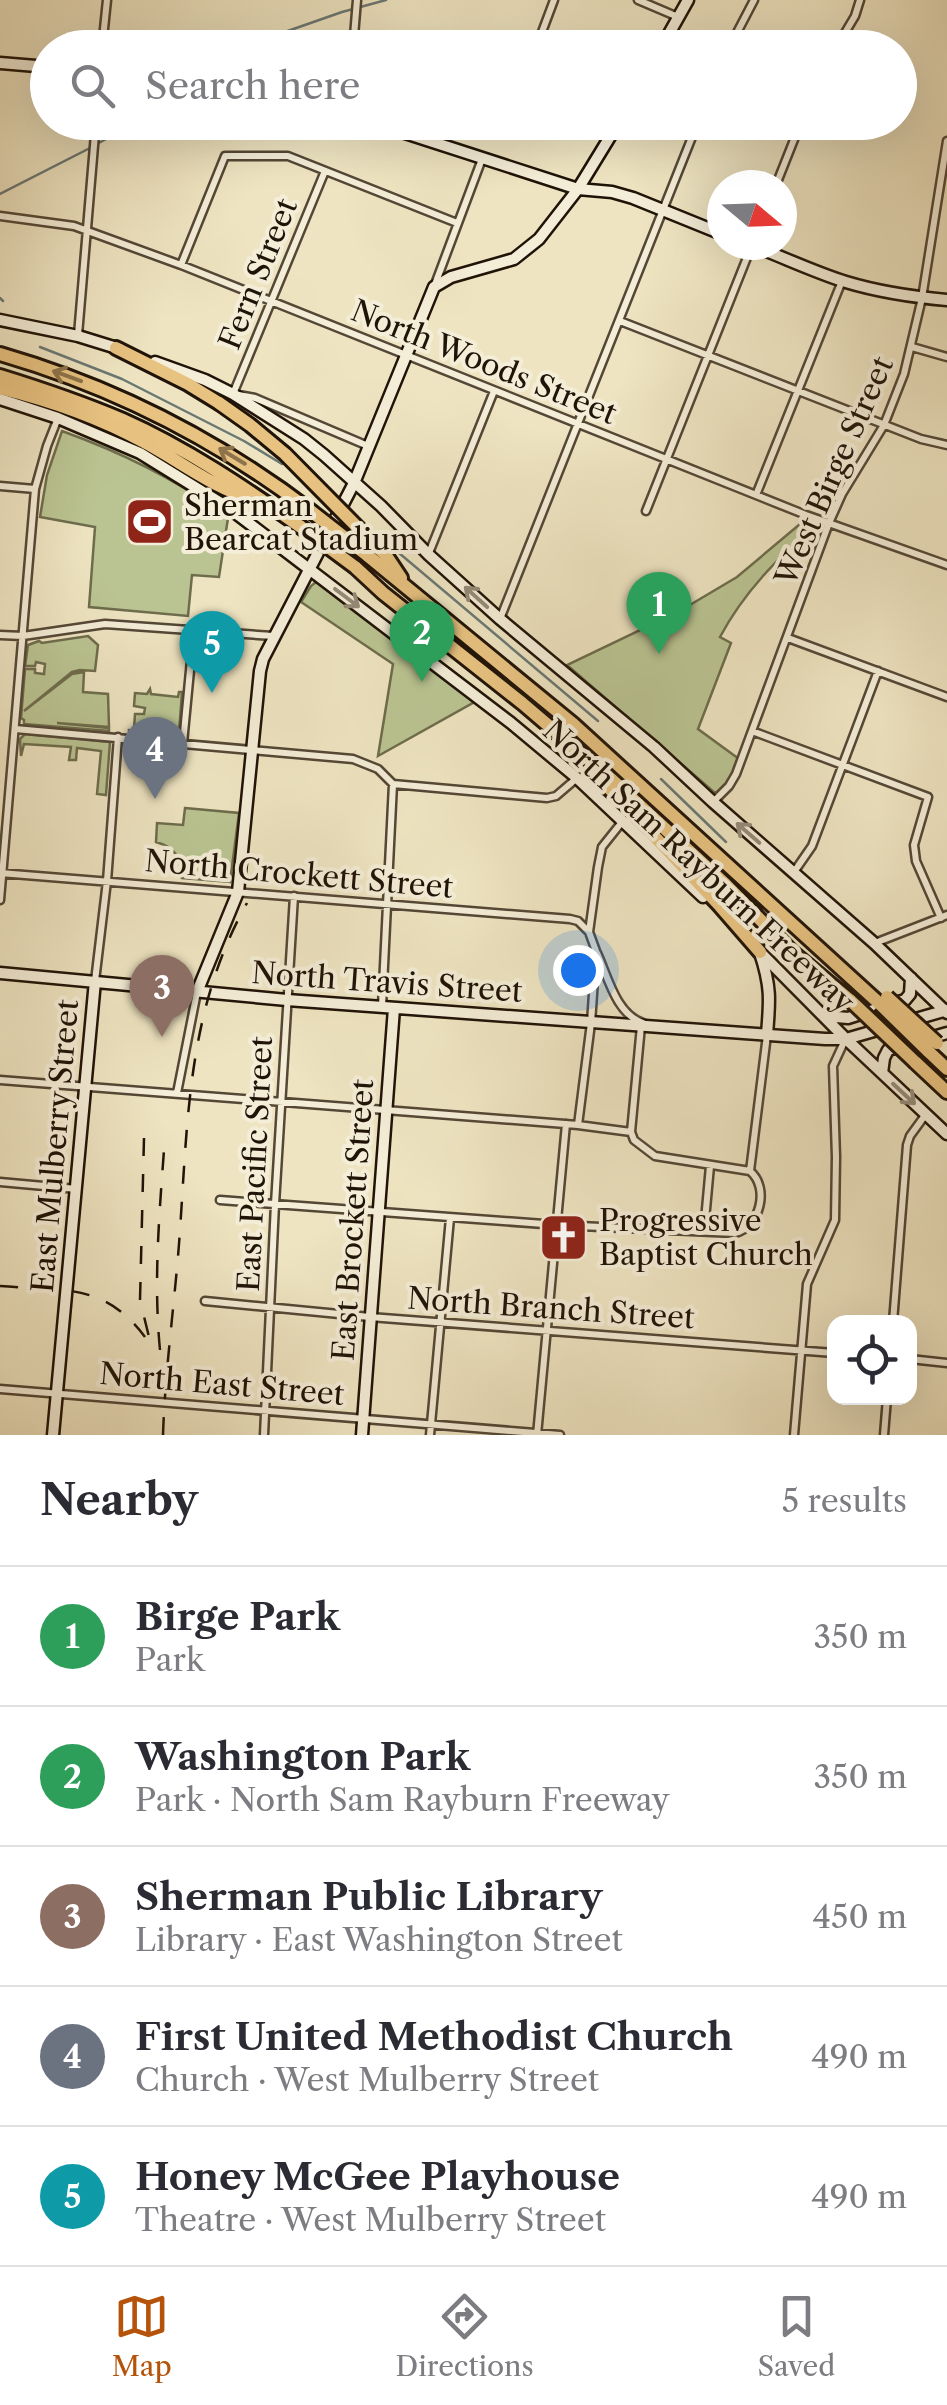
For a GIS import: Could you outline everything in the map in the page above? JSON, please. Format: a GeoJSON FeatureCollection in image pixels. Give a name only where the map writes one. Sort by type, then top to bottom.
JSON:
{"type":"FeatureCollection","features":[{"type":"Feature","properties":{"kind":"highway"},"geometry":{"type":"LineString","coordinates":[[116,348],[219,403],[250,425],[285,454],[370,550]]}},
{"type":"Feature","properties":{"kind":"highway"},"geometry":{"type":"LineString","coordinates":[[0,354],[78,379],[146,408],[241,461],[370,550]]}},
{"type":"Feature","properties":{"kind":"highway","name":"North Sam Rayburn Freeway"},"geometry":{"type":"LineString","coordinates":[[0,376],[126,422],[202,462],[302,527],[556,732],[943,1089]]}},
{"type":"Feature","properties":{"kind":"highway"},"geometry":{"type":"LineString","coordinates":[[0,388],[85,415],[142,440],[230,493],[268,504]]}},
{"type":"Feature","properties":{"kind":"highway","name":"North Sam Rayburn Freeway"},"geometry":{"type":"LineString","coordinates":[[370,550],[384,554],[408,588],[573,724],[816,944],[940,1045],[947,1069]]}},
{"type":"Feature","properties":{"kind":"highway"},"geometry":{"type":"LineString","coordinates":[[556,732],[760,952]]}},
{"type":"Feature","properties":{"kind":"highway"},"geometry":{"type":"LineString","coordinates":[[943,1089],[947,1104]]}},
{"type":"Feature","properties":{"kind":"main road"},"geometry":{"type":"LineString","coordinates":[[671,30],[688,0]]}},
{"type":"Feature","properties":{"kind":"main road"},"geometry":{"type":"LineString","coordinates":[[0,63],[30,66]]}},
{"type":"Feature","properties":{"kind":"main road"},"geometry":{"type":"LineString","coordinates":[[426,140],[578,189],[612,192],[707,228]]}},
{"type":"Feature","properties":{"kind":"main road"},"geometry":{"type":"LineString","coordinates":[[197,992],[238,892],[260,670],[273,636],[354,482],[434,287],[451,277],[514,259],[540,238],[578,189],[608,140]]}},
{"type":"Feature","properties":{"kind":"main road"},"geometry":{"type":"LineString","coordinates":[[789,260],[842,281],[947,300]]}},
{"type":"Feature","properties":{"kind":"main road","name":"North Sam Rayburn Freeway"},"geometry":{"type":"LineString","coordinates":[[0,320],[78,336],[205,380],[304,439],[381,506],[428,555],[654,747],[946,1011]]}},
{"type":"Feature","properties":{"kind":"main road","name":"North Sam Rayburn Freeway"},"geometry":{"type":"LineString","coordinates":[[0,399],[140,452],[229,508],[511,723],[624,820],[947,1134]]}},
{"type":"Feature","properties":{"kind":"main road"},"geometry":{"type":"LineString","coordinates":[[760,952],[769,981],[767,1034]]}},
{"type":"Feature","properties":{"kind":"main road","name":"North Travis Street"},"geometry":{"type":"LineString","coordinates":[[0,973],[388,1008],[846,1039],[946,1011]]}},
{"type":"Feature","properties":{"kind":"main road"},"geometry":{"type":"LineString","coordinates":[[824,1016],[848,1018],[905,1000],[912,978]]}},
{"type":"Feature","properties":{"kind":"main road","name":"East Mulberry Street"},"geometry":{"type":"LineString","coordinates":[[53,1435],[95,981]]}},
{"type":"Feature","properties":{"kind":"main road","name":"East Brockett Street"},"geometry":{"type":"LineString","coordinates":[[362,1435],[386,1111],[388,1008]]}},
{"type":"Feature","properties":{"kind":"main road"},"geometry":{"type":"LineString","coordinates":[[882,1073],[888,1050],[940,1045]]}},
{"type":"Feature","properties":{"kind":"street"},"geometry":{"type":"LineString","coordinates":[[104,30],[107,0]]}},
{"type":"Feature","properties":{"kind":"street"},"geometry":{"type":"LineString","coordinates":[[355,30],[357,0]]}},
{"type":"Feature","properties":{"kind":"street"},"geometry":{"type":"LineString","coordinates":[[543,30],[554,0]]}},
{"type":"Feature","properties":{"kind":"street"},"geometry":{"type":"LineString","coordinates":[[638,0],[678,17]]}},
{"type":"Feature","properties":{"kind":"street"},"geometry":{"type":"LineString","coordinates":[[738,30],[754,0]]}},
{"type":"Feature","properties":{"kind":"street"},"geometry":{"type":"LineString","coordinates":[[845,30],[860,0]]}},
{"type":"Feature","properties":{"kind":"street"},"geometry":{"type":"LineString","coordinates":[[78,336],[95,140]]}},
{"type":"Feature","properties":{"kind":"street"},"geometry":{"type":"LineString","coordinates":[[500,619],[691,140]]}},
{"type":"Feature","properties":{"kind":"street"},"geometry":{"type":"LineString","coordinates":[[782,170],[795,140]]}},
{"type":"Feature","properties":{"kind":"street","name":"West Birge Street"},"geometry":{"type":"LineString","coordinates":[[713,802],[736,774],[829,523],[894,401],[912,347],[922,298],[943,191],[947,141]]}},
{"type":"Feature","properties":{"kind":"street"},"geometry":{"type":"LineString","coordinates":[[181,265],[225,156],[288,156],[456,223]]}},
{"type":"Feature","properties":{"kind":"street"},"geometry":{"type":"LineString","coordinates":[[434,287],[482,158]]}},
{"type":"Feature","properties":{"kind":"street","name":"Fern Street"},"geometry":{"type":"LineString","coordinates":[[233,394],[324,170]]}},
{"type":"Feature","properties":{"kind":"street","name":"North Woods Street"},"geometry":{"type":"LineString","coordinates":[[0,216],[87,230],[756,495],[947,566]]}},
{"type":"Feature","properties":{"kind":"street"},"geometry":{"type":"LineString","coordinates":[[646,510],[745,260]]}},
{"type":"Feature","properties":{"kind":"street"},"geometry":{"type":"LineString","coordinates":[[756,495],[842,281]]}},
{"type":"Feature","properties":{"kind":"street"},"geometry":{"type":"LineString","coordinates":[[620,320],[921,440],[947,446]]}},
{"type":"Feature","properties":{"kind":"street"},"geometry":{"type":"LineString","coordinates":[[912,347],[947,357]]}},
{"type":"Feature","properties":{"kind":"street"},"geometry":{"type":"LineString","coordinates":[[428,555],[494,391]]}},
{"type":"Feature","properties":{"kind":"street"},"geometry":{"type":"LineString","coordinates":[[233,394],[256,398],[369,446]]}},
{"type":"Feature","properties":{"kind":"street"},"geometry":{"type":"LineString","coordinates":[[0,900],[35,489],[58,418]]}},
{"type":"Feature","properties":{"kind":"street"},"geometry":{"type":"LineString","coordinates":[[0,486],[35,489]]}},
{"type":"Feature","properties":{"kind":"street"},"geometry":{"type":"LineString","coordinates":[[0,634],[24,636],[105,624],[273,636]]}},
{"type":"Feature","properties":{"kind":"street"},"geometry":{"type":"LineString","coordinates":[[184,744],[194,629]]}},
{"type":"Feature","properties":{"kind":"street"},"geometry":{"type":"LineString","coordinates":[[788,638],[947,696]]}},
{"type":"Feature","properties":{"kind":"street"},"geometry":{"type":"LineString","coordinates":[[794,873],[812,846],[878,671]]}},
{"type":"Feature","properties":{"kind":"street"},"geometry":{"type":"LineString","coordinates":[[15,729],[354,759],[378,769],[393,784],[548,798],[577,778]]}},
{"type":"Feature","properties":{"kind":"street"},"geometry":{"type":"LineString","coordinates":[[752,731],[928,797],[914,845],[916,861],[944,916],[874,943]]}},
{"type":"Feature","properties":{"kind":"street"},"geometry":{"type":"LineString","coordinates":[[95,981],[118,737]]}},
{"type":"Feature","properties":{"kind":"street"},"geometry":{"type":"LineString","coordinates":[[0,769],[11,770]]}},
{"type":"Feature","properties":{"kind":"street"},"geometry":{"type":"LineString","coordinates":[[388,1008],[386,904],[393,784]]}},
{"type":"Feature","properties":{"kind":"street"},"geometry":{"type":"LineString","coordinates":[[624,820],[602,847],[590,932],[622,1009],[631,1019],[658,1027]]}},
{"type":"Feature","properties":{"kind":"street","name":"North Crockett Street"},"geometry":{"type":"LineString","coordinates":[[1,873],[570,919],[590,932]]}},
{"type":"Feature","properties":{"kind":"street","name":"East Pacific Street"},"geometry":{"type":"LineString","coordinates":[[264,1435],[294,896]]}},
{"type":"Feature","properties":{"kind":"street"},"geometry":{"type":"LineString","coordinates":[[578,1125],[592,1023],[596,951]]}},
{"type":"Feature","properties":{"kind":"street"},"geometry":{"type":"LineString","coordinates":[[177,1094],[197,992]]}},
{"type":"Feature","properties":{"kind":"street"},"geometry":{"type":"LineString","coordinates":[[220,1200],[557,1225],[744,1231],[752,1226],[759,1205],[760,1186],[750,1171],[654,1156],[634,1140],[631,1132],[641,1026]]}},
{"type":"Feature","properties":{"kind":"street"},"geometry":{"type":"LineString","coordinates":[[750,1171],[767,1034]]}},
{"type":"Feature","properties":{"kind":"street"},"geometry":{"type":"LineString","coordinates":[[794,1435],[807,1284],[835,1220],[833,1066],[846,1039]]}},
{"type":"Feature","properties":{"kind":"street"},"geometry":{"type":"LineString","coordinates":[[0,1080],[631,1132]]}},
{"type":"Feature","properties":{"kind":"street"},"geometry":{"type":"LineString","coordinates":[[894,1315],[907,1144],[926,1114]]}},
{"type":"Feature","properties":{"kind":"street"},"geometry":{"type":"LineString","coordinates":[[538,1434],[566,1124]]}},
{"type":"Feature","properties":{"kind":"street"},"geometry":{"type":"LineString","coordinates":[[704,1231],[710,1166]]}},
{"type":"Feature","properties":{"kind":"street"},"geometry":{"type":"LineString","coordinates":[[0,1182],[77,1189]]}},
{"type":"Feature","properties":{"kind":"street"},"geometry":{"type":"LineString","coordinates":[[430,1435],[450,1218]]}},
{"type":"Feature","properties":{"kind":"street","name":"North Branch Street"},"geometry":{"type":"LineString","coordinates":[[204,1301],[827,1352]]}},
{"type":"Feature","properties":{"kind":"street"},"geometry":{"type":"LineString","coordinates":[[917,1360],[947,1363]]}},
{"type":"Feature","properties":{"kind":"street","name":"North East Street"},"geometry":{"type":"LineString","coordinates":[[0,1389],[560,1435]]}},
{"type":"Feature","properties":{"kind":"street"},"geometry":{"type":"LineString","coordinates":[[884,1435],[886,1405]]}},
{"type":"Feature","properties":{"kind":"green space","name":"Sherman Bearcat Stadium"},"geometry":{"type":"Polygon","coordinates":[[[62,431],[148,468],[228,518],[219,577],[192,575],[188,616],[89,607],[95,527],[40,517],[47,475],[62,431]]]}},
{"type":"Feature","properties":{"kind":"green space"},"geometry":{"type":"Polygon","coordinates":[[[806,519],[816,523],[751,590],[720,637],[731,643],[698,729],[739,759],[727,783],[715,793],[567,665],[678,612],[737,577],[806,519]]]}},
{"type":"Feature","properties":{"kind":"green space"},"geometry":{"type":"Polygon","coordinates":[[[316,582],[478,700],[378,756],[393,664],[301,602],[316,582]]]}},
{"type":"Feature","properties":{"kind":"green space"},"geometry":{"type":"Polygon","coordinates":[[[88,636],[98,645],[95,671],[72,672],[24,711],[72,674],[84,672],[83,692],[108,694],[109,727],[57,723],[109,731],[24,724],[21,718],[25,669],[44,674],[45,664],[25,666],[28,645],[88,636]]]}},
{"type":"Feature","properties":{"kind":"green space"},"geometry":{"type":"Polygon","coordinates":[[[150,689],[151,694],[178,697],[182,692],[176,737],[129,733],[176,734],[134,729],[135,714],[144,714],[145,708],[134,706],[135,693],[147,694],[150,689]]]}},
{"type":"Feature","properties":{"kind":"green space"},"geometry":{"type":"Polygon","coordinates":[[[25,734],[110,742],[106,795],[97,794],[101,751],[77,748],[76,760],[69,760],[71,747],[24,744],[21,756],[20,739],[25,734]]]}},
{"type":"Feature","properties":{"kind":"green space"},"geometry":{"type":"Polygon","coordinates":[[[185,808],[239,813],[230,882],[182,878],[175,854],[156,842],[157,823],[183,825],[185,808]]]}},
{"type":"Feature","properties":{"kind":"waterway"},"geometry":{"type":"LineString","coordinates":[[291,30],[386,0]]}},
{"type":"Feature","properties":{"kind":"waterway"},"geometry":{"type":"LineString","coordinates":[[97,144],[104,140]]}},
{"type":"Feature","properties":{"kind":"waterway"},"geometry":{"type":"LineString","coordinates":[[0,194],[90,148]]}},
{"type":"Feature","properties":{"kind":"waterway"},"geometry":{"type":"LineString","coordinates":[[0,298],[3,301]]}},
{"type":"Feature","properties":{"kind":"waterway"},"geometry":{"type":"LineString","coordinates":[[40,347],[122,379],[282,464]]}},
{"type":"Feature","properties":{"kind":"waterway"},"geometry":{"type":"LineString","coordinates":[[367,526],[598,721]]}},
{"type":"Feature","properties":{"kind":"waterway"},"geometry":{"type":"LineString","coordinates":[[661,779],[726,842]]}},
{"type":"Feature","properties":{"kind":"railway"},"geometry":{"type":"LineString","coordinates":[[163,1435],[194,1069],[212,985],[247,903]]}},
{"type":"Feature","properties":{"kind":"railway"},"geometry":{"type":"LineString","coordinates":[[160,1350],[157,1269],[165,1136]]}},
{"type":"Feature","properties":{"kind":"railway"},"geometry":{"type":"LineString","coordinates":[[144,1138],[140,1300],[149,1337]]}},
{"type":"Feature","properties":{"kind":"railway"},"geometry":{"type":"LineString","coordinates":[[0,1286],[62,1290],[97,1298],[130,1319],[145,1337]]}},
{"type":"Feature","properties":{"kind":"place","name":"Sherman Bearcat Stadium"},"geometry":{"type":"Point","coordinates":[149,522]}},
{"type":"Feature","properties":{"kind":"place","name":"Birge Park"},"geometry":{"type":"Point","coordinates":[659,654]}},
{"type":"Feature","properties":{"kind":"place","name":"Washington Park"},"geometry":{"type":"Point","coordinates":[422,682]}},
{"type":"Feature","properties":{"kind":"place","name":"Honey McGee Playhouse"},"geometry":{"type":"Point","coordinates":[212,693]}},
{"type":"Feature","properties":{"kind":"place","name":"First United Methodist Church"},"geometry":{"type":"Point","coordinates":[155,799]}},
{"type":"Feature","properties":{"kind":"place","name":"Sherman Public Library"},"geometry":{"type":"Point","coordinates":[162,1037]}},
{"type":"Feature","properties":{"kind":"place","name":"Progressive Baptist Church"},"geometry":{"type":"Point","coordinates":[564,1237]}}]}
